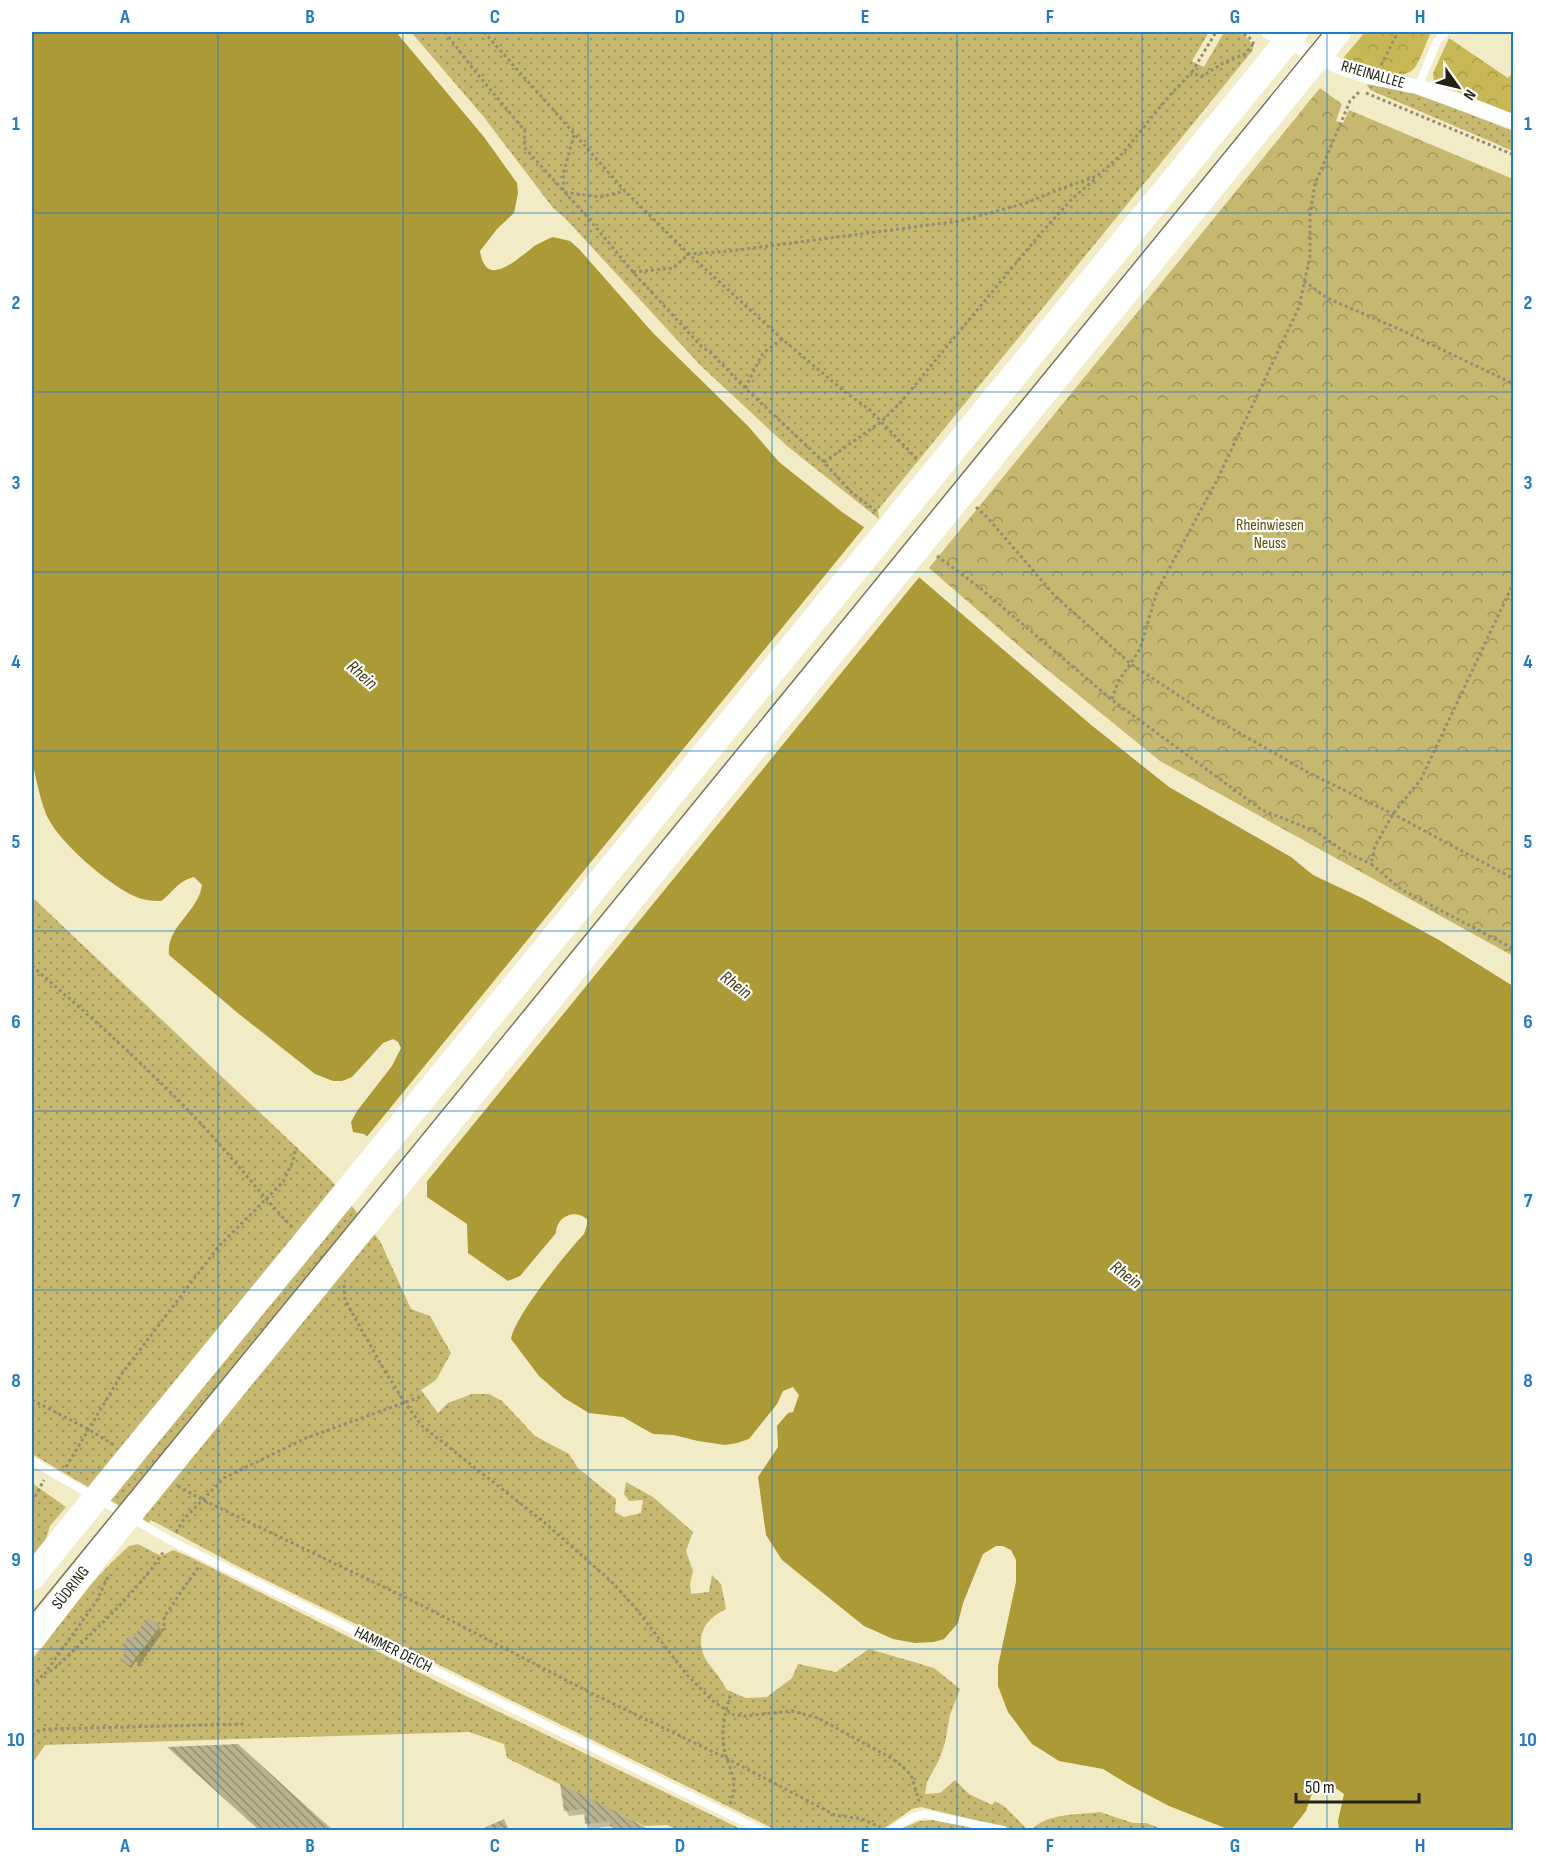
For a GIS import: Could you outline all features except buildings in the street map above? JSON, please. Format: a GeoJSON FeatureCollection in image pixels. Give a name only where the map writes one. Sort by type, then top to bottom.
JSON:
{"type":"FeatureCollection","features":[{"type":"Feature","properties":{"kind":"main road"},"geometry":{"type":"LineString","coordinates":[[32,1577],[1295,32]]}},
{"type":"Feature","properties":{"kind":"main road","name":"SÜDRING"},"geometry":{"type":"LineString","coordinates":[[32,1639],[111,1537],[1338,32]]}},
{"type":"Feature","properties":{"kind":"street","name":"RHEINALLEE"},"geometry":{"type":"LineString","coordinates":[[1269,32],[1338,66],[1370,77],[1418,87],[1514,122]]}},
{"type":"Feature","properties":{"kind":"lane"},"geometry":{"type":"LineString","coordinates":[[1418,87],[1437,41],[1445,32]]}},
{"type":"Feature","properties":{"kind":"lane","name":"HAMMER DEICH"},"geometry":{"type":"LineString","coordinates":[[32,1461],[171,1541],[760,1830]]}},
{"type":"Feature","properties":{"kind":"lane"},"geometry":{"type":"LineString","coordinates":[[891,1830],[913,1817],[924,1814],[1003,1830]]}},
{"type":"Feature","properties":{"kind":"path"},"geometry":{"type":"LineString","coordinates":[[445,32],[525,131],[524,147],[633,272],[701,346],[824,462],[849,491],[877,512]]}},
{"type":"Feature","properties":{"kind":"path"},"geometry":{"type":"LineString","coordinates":[[484,32],[625,191],[689,254],[782,339],[870,410],[914,458],[922,463]]}},
{"type":"Feature","properties":{"kind":"path"},"geometry":{"type":"LineString","coordinates":[[824,462],[881,422],[900,403],[1041,233],[1071,200],[1122,154],[1169,96],[1192,72],[1216,32]]}},
{"type":"Feature","properties":{"kind":"path"},"geometry":{"type":"LineString","coordinates":[[1370,77],[1383,63],[1398,32]]}},
{"type":"Feature","properties":{"kind":"path"},"geometry":{"type":"LineString","coordinates":[[1192,72],[1201,77],[1223,63],[1245,54],[1254,43]]}},
{"type":"Feature","properties":{"kind":"path"},"geometry":{"type":"LineString","coordinates":[[1112,700],[1118,682],[1140,648],[1157,591],[1216,482],[1299,308],[1310,256],[1310,214],[1315,184],[1350,101],[1360,91],[1514,155]]}},
{"type":"Feature","properties":{"kind":"path"},"geometry":{"type":"LineString","coordinates":[[563,192],[564,171],[574,135]]}},
{"type":"Feature","properties":{"kind":"path"},"geometry":{"type":"LineString","coordinates":[[633,272],[673,268],[689,254],[960,221],[1026,203],[1097,176]]}},
{"type":"Feature","properties":{"kind":"path"},"geometry":{"type":"LineString","coordinates":[[563,192],[600,197],[625,191]]}},
{"type":"Feature","properties":{"kind":"path"},"geometry":{"type":"LineString","coordinates":[[1304,281],[1327,298],[1401,330],[1493,376],[1514,384]]}},
{"type":"Feature","properties":{"kind":"path"},"geometry":{"type":"LineString","coordinates":[[746,388],[763,353],[782,339]]}},
{"type":"Feature","properties":{"kind":"path"},"geometry":{"type":"LineString","coordinates":[[971,503],[987,517],[1055,596],[1131,664],[1208,715],[1309,773],[1393,814],[1514,879]]}},
{"type":"Feature","properties":{"kind":"path"},"geometry":{"type":"LineString","coordinates":[[933,553],[980,588],[1112,700],[1262,810],[1315,831],[1342,850],[1371,864],[1402,890],[1514,949]]}},
{"type":"Feature","properties":{"kind":"path"},"geometry":{"type":"LineString","coordinates":[[1371,864],[1375,846],[1393,814],[1420,778],[1514,582]]}},
{"type":"Feature","properties":{"kind":"path"},"geometry":{"type":"LineString","coordinates":[[32,966],[105,1029],[205,1128],[266,1200],[297,1232]]}},
{"type":"Feature","properties":{"kind":"path"},"geometry":{"type":"LineString","coordinates":[[66,1466],[123,1372],[219,1246],[283,1182],[293,1161],[296,1147]]}},
{"type":"Feature","properties":{"kind":"path"},"geometry":{"type":"LineString","coordinates":[[343,1280],[345,1300],[405,1403],[422,1426],[544,1521],[614,1584],[687,1675],[726,1711],[734,1715],[745,1716],[792,1711],[818,1718],[903,1767],[911,1775],[924,1814]]}},
{"type":"Feature","properties":{"kind":"path"},"geometry":{"type":"LineString","coordinates":[[45,1673],[53,1670],[113,1612],[151,1570],[184,1519],[224,1478],[306,1438],[420,1397]]}},
{"type":"Feature","properties":{"kind":"path"},"geometry":{"type":"LineString","coordinates":[[32,1400],[117,1447]]}},
{"type":"Feature","properties":{"kind":"path"},"geometry":{"type":"LineString","coordinates":[[32,1502],[50,1471]]}},
{"type":"Feature","properties":{"kind":"path"},"geometry":{"type":"LineString","coordinates":[[174,1483],[201,1499],[418,1604],[835,1815],[862,1819],[886,1830]]}},
{"type":"Feature","properties":{"kind":"path"},"geometry":{"type":"LineString","coordinates":[[138,1666],[164,1628],[164,1617],[197,1569]]}},
{"type":"Feature","properties":{"kind":"path"},"geometry":{"type":"LineString","coordinates":[[32,1686],[45,1673],[96,1602],[109,1573]]}},
{"type":"Feature","properties":{"kind":"path"},"geometry":{"type":"LineString","coordinates":[[731,1692],[723,1739],[726,1758],[735,1780],[729,1810],[731,1816]]}},
{"type":"Feature","properties":{"kind":"path"},"geometry":{"type":"LineString","coordinates":[[32,1735],[47,1729],[246,1724]]}},
{"type":"Feature","properties":{"kind":"green space"},"geometry":{"type":"Polygon","coordinates":[[[411,32],[1209,32],[1192,61],[1204,67],[1224,32],[1243,35],[1252,45],[1253,50],[878,510],[879,519],[787,446],[700,365],[565,218],[553,208],[483,116],[411,32]]]}},
{"type":"Feature","properties":{"kind":"green space"},"geometry":{"type":"Polygon","coordinates":[[[1365,32],[1431,32],[1416,66],[1410,72],[1391,75],[1340,62],[1365,32]]]}},
{"type":"Feature","properties":{"kind":"green space"},"geometry":{"type":"Polygon","coordinates":[[[1449,38],[1508,78],[1513,72],[1513,114],[1434,82],[1433,73],[1449,38]]]}},
{"type":"Feature","properties":{"kind":"green space"},"geometry":{"type":"Polygon","coordinates":[[[1369,81],[1413,92],[1513,131],[1513,151],[1370,90],[1367,85],[1369,81]]]}},
{"type":"Feature","properties":{"kind":"green space","name":"Rheinwiesen Neuss"},"geometry":{"type":"Polygon","coordinates":[[[1320,88],[1342,104],[1336,121],[1343,123],[1349,110],[1513,179],[1513,956],[1160,761],[1034,659],[929,568],[1320,88]]]}},
{"type":"Feature","properties":{"kind":"green space"},"geometry":{"type":"Polygon","coordinates":[[[32,897],[330,1179],[380,1241],[411,1309],[430,1316],[451,1353],[436,1380],[421,1390],[438,1413],[448,1403],[472,1394],[489,1394],[502,1401],[535,1436],[569,1454],[578,1468],[616,1499],[615,1512],[624,1517],[641,1513],[643,1500],[629,1501],[624,1494],[626,1482],[653,1497],[693,1532],[686,1551],[693,1571],[690,1584],[691,1594],[709,1592],[712,1575],[721,1584],[726,1609],[718,1613],[706,1625],[701,1638],[701,1646],[708,1663],[727,1690],[746,1698],[767,1697],[792,1678],[798,1664],[836,1672],[869,1649],[934,1668],[960,1689],[950,1715],[945,1743],[927,1782],[925,1794],[940,1793],[955,1780],[969,1794],[992,1805],[995,1801],[1005,1807],[1028,1830],[1016,1830],[921,1807],[912,1809],[882,1830],[776,1830],[241,1568],[151,1520],[149,1523],[32,1454],[32,897]]]}},
{"type":"Feature","properties":{"kind":"green space"},"geometry":{"type":"Polygon","coordinates":[[[32,1483],[66,1507],[50,1526],[41,1555],[32,1565],[32,1483]]]}},
{"type":"Feature","properties":{"kind":"green space"},"geometry":{"type":"Polygon","coordinates":[[[138,1544],[161,1556],[174,1550],[198,1561],[460,1693],[743,1830],[677,1830],[667,1825],[644,1826],[507,1758],[504,1744],[469,1732],[45,1745],[32,1764],[32,1660],[61,1618],[106,1568],[129,1546],[138,1544]]]}},
{"type":"Feature","properties":{"kind":"green space"},"geometry":{"type":"Polygon","coordinates":[[[1100,1812],[1165,1830],[1032,1830],[1045,1820],[1100,1812]]]}},
{"type":"Feature","properties":{"kind":"green space"},"geometry":{"type":"Polygon","coordinates":[[[932,1820],[994,1830],[897,1830],[920,1821],[932,1820]]]}},
{"type":"Feature","properties":{"kind":"water","name":"Rhein"},"geometry":{"type":"Polygon","coordinates":[[[32,32],[396,32],[484,137],[517,183],[518,193],[514,213],[497,229],[480,251],[483,263],[489,269],[504,268],[536,245],[553,237],[570,241],[653,333],[748,426],[779,462],[871,532],[920,578],[1090,724],[1169,787],[1291,857],[1313,875],[1364,899],[1439,940],[1513,986],[1513,1830],[1339,1830],[1338,1821],[1344,1794],[1330,1784],[1324,1784],[1311,1796],[1306,1811],[1291,1830],[1230,1830],[1169,1806],[1103,1769],[1059,1761],[1032,1744],[1008,1712],[998,1686],[998,1666],[1016,1582],[1016,1560],[1011,1550],[1003,1546],[996,1546],[983,1554],[963,1603],[958,1623],[944,1639],[915,1643],[893,1639],[864,1626],[782,1560],[766,1535],[758,1477],[778,1447],[777,1426],[788,1413],[793,1412],[799,1395],[793,1387],[783,1391],[777,1404],[749,1439],[725,1445],[674,1435],[653,1434],[623,1417],[589,1413],[564,1398],[539,1376],[511,1339],[531,1301],[584,1234],[587,1219],[571,1214],[562,1219],[556,1233],[520,1276],[508,1281],[468,1253],[467,1224],[427,1197],[427,1181],[364,1134],[353,1132],[351,1122],[392,1066],[401,1048],[398,1042],[393,1039],[383,1043],[352,1077],[342,1081],[333,1081],[315,1074],[169,955],[172,936],[199,895],[202,885],[194,877],[179,884],[161,901],[140,898],[123,890],[99,873],[63,839],[46,813],[38,788],[32,755],[32,32]]]}},
{"type":"Feature","properties":{"kind":"pier"},"geometry":{"type":"Polygon","coordinates":[[[866,525],[921,575],[424,1185],[365,1139],[866,525]]]}},
{"type":"Feature","properties":{"kind":"tram line"},"geometry":{"type":"LineString","coordinates":[[32,1613],[1323,32]]}}]}
